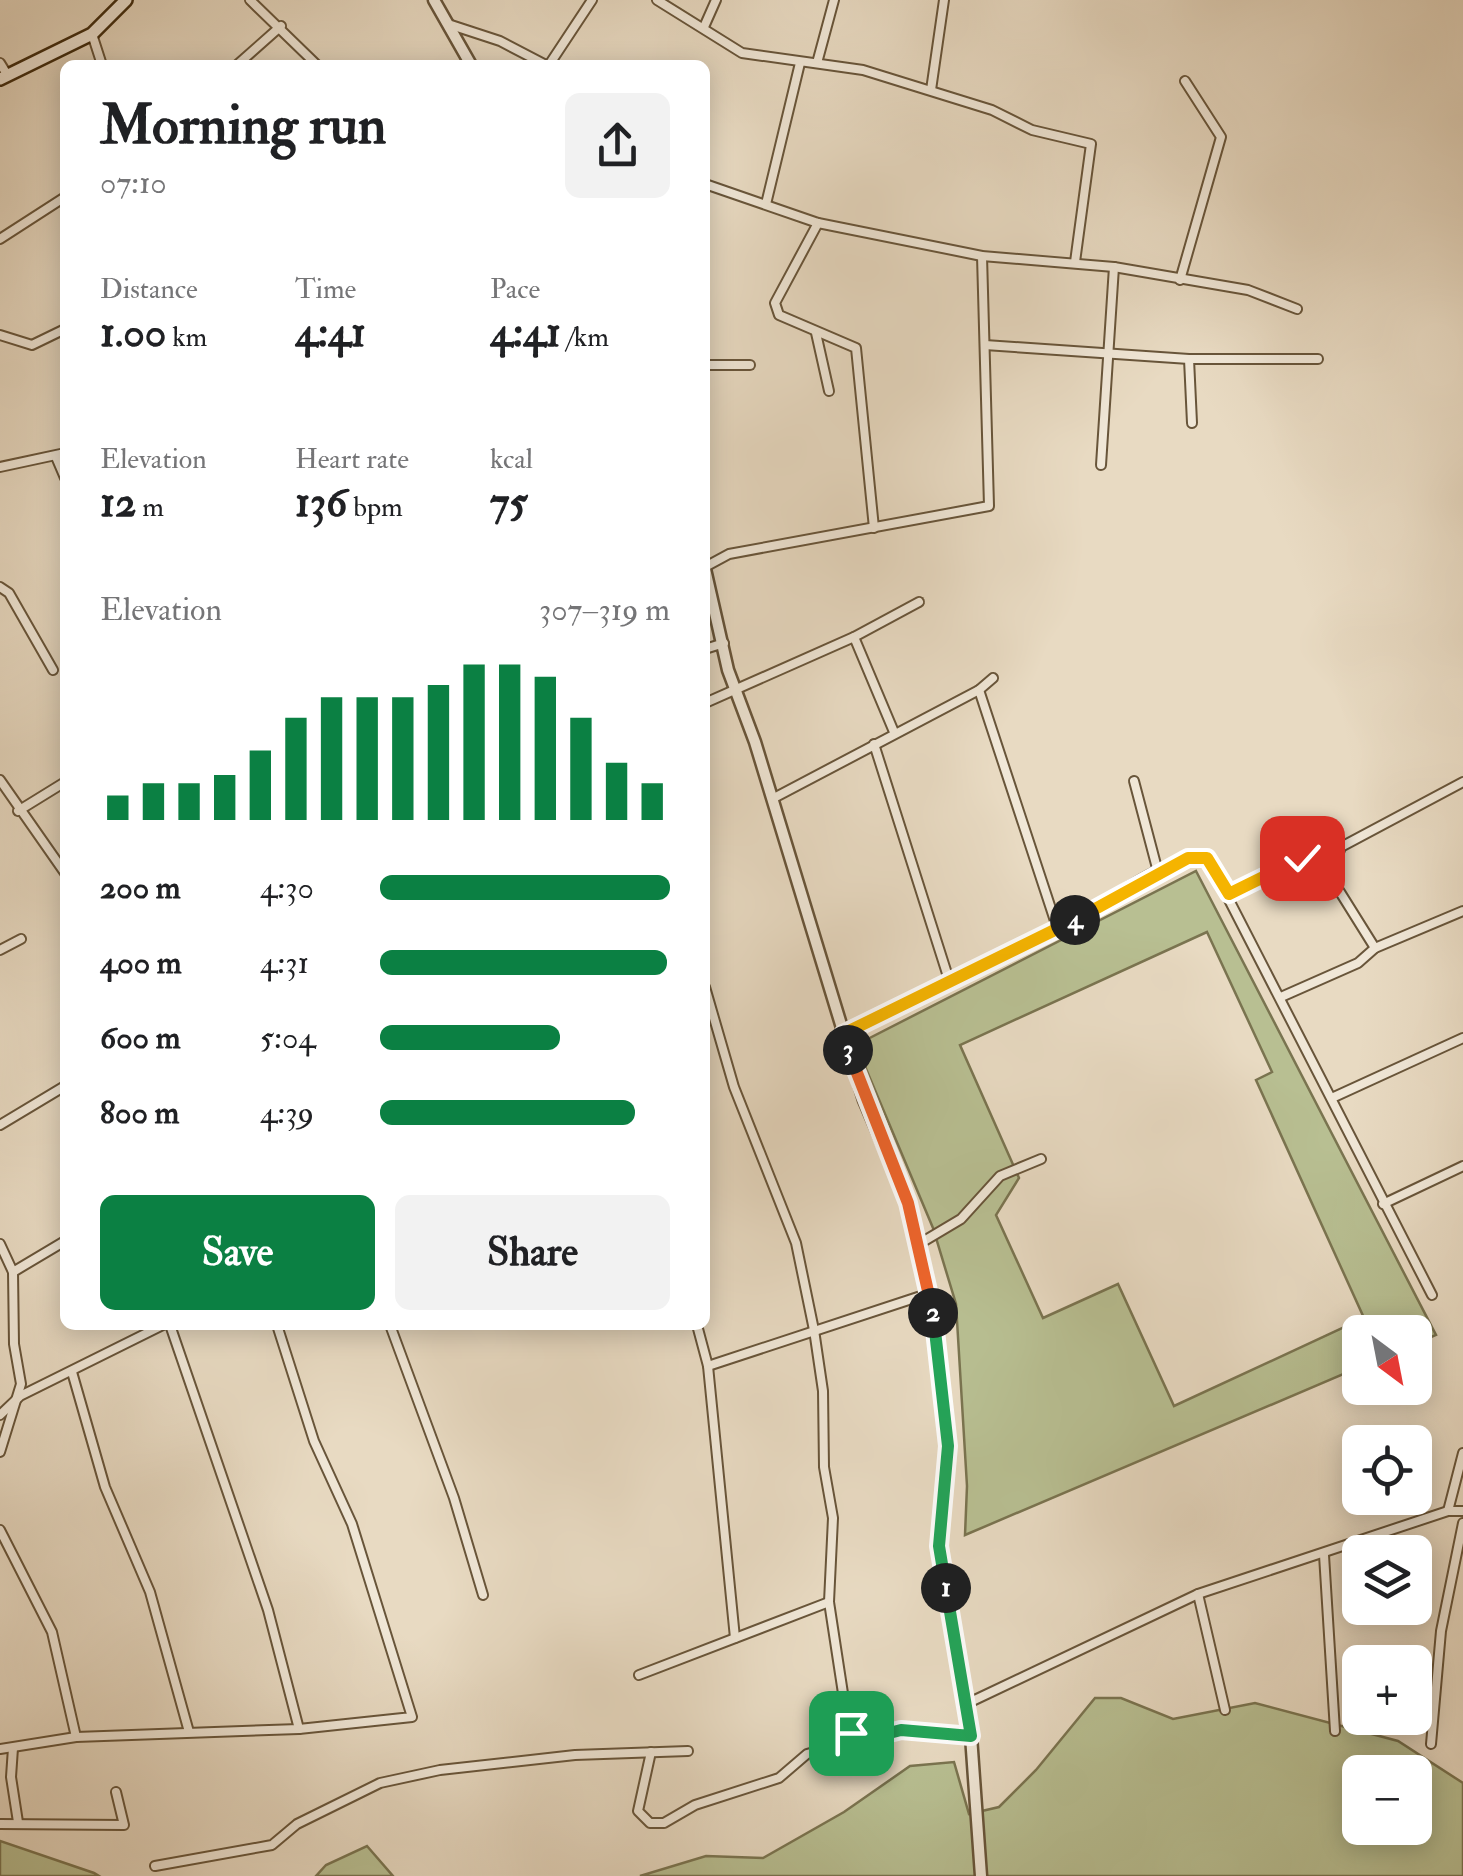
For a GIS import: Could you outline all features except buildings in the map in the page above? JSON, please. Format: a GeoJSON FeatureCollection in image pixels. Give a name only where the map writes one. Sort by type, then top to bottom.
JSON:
{"type":"FeatureCollection","features":[{"type":"Feature","properties":{"kind":"main road"},"geometry":{"type":"LineString","coordinates":[[4,78],[92,34],[126,0]]}},
{"type":"Feature","properties":{"kind":"street"},"geometry":{"type":"LineString","coordinates":[[250,0],[281,26],[312,60]]}},
{"type":"Feature","properties":{"kind":"street"},"geometry":{"type":"LineString","coordinates":[[434,0],[467,60]]}},
{"type":"Feature","properties":{"kind":"street"},"geometry":{"type":"LineString","coordinates":[[551,60],[592,0]]}},
{"type":"Feature","properties":{"kind":"street"},"geometry":{"type":"LineString","coordinates":[[657,0],[742,53],[862,70],[992,110],[1032,130],[1091,144],[1075,262]]}},
{"type":"Feature","properties":{"kind":"street"},"geometry":{"type":"LineString","coordinates":[[704,27],[716,0]]}},
{"type":"Feature","properties":{"kind":"street"},"geometry":{"type":"LineString","coordinates":[[817,63],[834,0]]}},
{"type":"Feature","properties":{"kind":"street"},"geometry":{"type":"LineString","coordinates":[[931,90],[944,0]]}},
{"type":"Feature","properties":{"kind":"street"},"geometry":{"type":"LineString","coordinates":[[448,24],[500,40],[538,60]]}},
{"type":"Feature","properties":{"kind":"street"},"geometry":{"type":"LineString","coordinates":[[242,60],[281,26]]}},
{"type":"Feature","properties":{"kind":"street"},"geometry":{"type":"LineString","coordinates":[[92,34],[100,60]]}},
{"type":"Feature","properties":{"kind":"street"},"geometry":{"type":"LineString","coordinates":[[0,63],[4,78]]}},
{"type":"Feature","properties":{"kind":"street"},"geometry":{"type":"LineString","coordinates":[[766,204],[800,63]]}},
{"type":"Feature","properties":{"kind":"street"},"geometry":{"type":"LineString","coordinates":[[1180,280],[1221,137],[1185,82]]}},
{"type":"Feature","properties":{"kind":"street"},"geometry":{"type":"LineString","coordinates":[[710,186],[818,223],[982,256],[1114,267],[1261,292],[1296,310]]}},
{"type":"Feature","properties":{"kind":"street"},"geometry":{"type":"LineString","coordinates":[[0,239],[60,200]]}},
{"type":"Feature","properties":{"kind":"street"},"geometry":{"type":"LineString","coordinates":[[818,223],[775,303],[780,314],[816,333],[850,342],[859,355],[874,528]]}},
{"type":"Feature","properties":{"kind":"street"},"geometry":{"type":"LineString","coordinates":[[710,570],[729,554],[990,506],[982,256]]}},
{"type":"Feature","properties":{"kind":"street"},"geometry":{"type":"LineString","coordinates":[[1101,465],[1114,267]]}},
{"type":"Feature","properties":{"kind":"street"},"geometry":{"type":"LineString","coordinates":[[0,335],[32,345],[60,332]]}},
{"type":"Feature","properties":{"kind":"street"},"geometry":{"type":"LineString","coordinates":[[816,333],[829,391]]}},
{"type":"Feature","properties":{"kind":"street"},"geometry":{"type":"LineString","coordinates":[[985,344],[1189,359],[1318,359]]}},
{"type":"Feature","properties":{"kind":"street"},"geometry":{"type":"LineString","coordinates":[[1189,359],[1192,423]]}},
{"type":"Feature","properties":{"kind":"street"},"geometry":{"type":"LineString","coordinates":[[710,365],[750,364]]}},
{"type":"Feature","properties":{"kind":"street"},"geometry":{"type":"LineString","coordinates":[[0,466],[60,455]]}},
{"type":"Feature","properties":{"kind":"street"},"geometry":{"type":"LineString","coordinates":[[0,586],[9,593],[53,670]]}},
{"type":"Feature","properties":{"kind":"street"},"geometry":{"type":"LineString","coordinates":[[710,589],[735,687],[843,1034],[864,1100],[908,1203],[930,1293],[948,1446],[939,1546],[971,1742],[981,1874]]}},
{"type":"Feature","properties":{"kind":"street"},"geometry":{"type":"LineString","coordinates":[[710,700],[854,636],[919,602]]}},
{"type":"Feature","properties":{"kind":"street"},"geometry":{"type":"LineString","coordinates":[[854,636],[894,732]]}},
{"type":"Feature","properties":{"kind":"street"},"geometry":{"type":"LineString","coordinates":[[710,647],[724,643]]}},
{"type":"Feature","properties":{"kind":"street"},"geometry":{"type":"LineString","coordinates":[[772,799],[979,690],[993,678]]}},
{"type":"Feature","properties":{"kind":"street"},"geometry":{"type":"LineString","coordinates":[[979,690],[1058,930]]}},
{"type":"Feature","properties":{"kind":"street"},"geometry":{"type":"LineString","coordinates":[[874,744],[950,983]]}},
{"type":"Feature","properties":{"kind":"street"},"geometry":{"type":"LineString","coordinates":[[0,780],[18,811],[32,822],[60,865]]}},
{"type":"Feature","properties":{"kind":"street"},"geometry":{"type":"LineString","coordinates":[[1134,782],[1158,872]]}},
{"type":"Feature","properties":{"kind":"street"},"geometry":{"type":"LineString","coordinates":[[1229,894],[1302,858],[1341,847],[1463,782]]}},
{"type":"Feature","properties":{"kind":"street"},"geometry":{"type":"LineString","coordinates":[[18,811],[60,785]]}},
{"type":"Feature","properties":{"kind":"street"},"geometry":{"type":"LineString","coordinates":[[1341,847],[1330,876],[1375,948]]}},
{"type":"Feature","properties":{"kind":"street"},"geometry":{"type":"LineString","coordinates":[[843,1034],[1058,930],[1158,872],[1188,858],[1207,858],[1334,1097],[1383,1204],[1432,1295]]}},
{"type":"Feature","properties":{"kind":"street"},"geometry":{"type":"LineString","coordinates":[[1280,997],[1358,963],[1375,948],[1463,910]]}},
{"type":"Feature","properties":{"kind":"street"},"geometry":{"type":"LineString","coordinates":[[0,950],[21,939]]}},
{"type":"Feature","properties":{"kind":"street"},"geometry":{"type":"LineString","coordinates":[[710,1019],[796,1243],[814,1330],[823,1391],[824,1467],[833,1518],[829,1602],[848,1726],[858,1741]]}},
{"type":"Feature","properties":{"kind":"street"},"geometry":{"type":"LineString","coordinates":[[1334,1097],[1463,1038]]}},
{"type":"Feature","properties":{"kind":"street"},"geometry":{"type":"LineString","coordinates":[[0,1125],[60,1089]]}},
{"type":"Feature","properties":{"kind":"street"},"geometry":{"type":"LineString","coordinates":[[919,1244],[962,1218],[1000,1176],[1041,1158]]}},
{"type":"Feature","properties":{"kind":"street"},"geometry":{"type":"LineString","coordinates":[[1383,1204],[1463,1166]]}},
{"type":"Feature","properties":{"kind":"street"},"geometry":{"type":"LineString","coordinates":[[0,1244],[13,1272],[20,1396],[5,1427],[0,1452]]}},
{"type":"Feature","properties":{"kind":"street"},"geometry":{"type":"LineString","coordinates":[[13,1272],[60,1244]]}},
{"type":"Feature","properties":{"kind":"street"},"geometry":{"type":"LineString","coordinates":[[708,1366],[930,1293]]}},
{"type":"Feature","properties":{"kind":"street"},"geometry":{"type":"LineString","coordinates":[[0,1416],[20,1396],[156,1330]]}},
{"type":"Feature","properties":{"kind":"street"},"geometry":{"type":"LineString","coordinates":[[168,1330],[268,1610],[299,1728]]}},
{"type":"Feature","properties":{"kind":"street"},"geometry":{"type":"LineString","coordinates":[[0,1749],[76,1737],[299,1728],[412,1717],[352,1524],[314,1441],[279,1330]]}},
{"type":"Feature","properties":{"kind":"street"},"geometry":{"type":"LineString","coordinates":[[392,1330],[454,1498],[483,1595]]}},
{"type":"Feature","properties":{"kind":"street"},"geometry":{"type":"LineString","coordinates":[[698,1330],[708,1366],[735,1638]]}},
{"type":"Feature","properties":{"kind":"street"},"geometry":{"type":"LineString","coordinates":[[72,1372],[105,1487],[150,1592],[190,1732]]}},
{"type":"Feature","properties":{"kind":"street"},"geometry":{"type":"LineString","coordinates":[[1448,1511],[1463,1452]]}},
{"type":"Feature","properties":{"kind":"street"},"geometry":{"type":"LineString","coordinates":[[964,1705],[1198,1594],[1324,1556],[1448,1511],[1463,1511]]}},
{"type":"Feature","properties":{"kind":"street"},"geometry":{"type":"LineString","coordinates":[[1431,1744],[1442,1630],[1463,1523]]}},
{"type":"Feature","properties":{"kind":"street"},"geometry":{"type":"LineString","coordinates":[[0,1530],[52,1632],[76,1737]]}},
{"type":"Feature","properties":{"kind":"street"},"geometry":{"type":"LineString","coordinates":[[1324,1556],[1334,1731]]}},
{"type":"Feature","properties":{"kind":"street"},"geometry":{"type":"LineString","coordinates":[[1198,1594],[1225,1710]]}},
{"type":"Feature","properties":{"kind":"street"},"geometry":{"type":"LineString","coordinates":[[639,1676],[829,1602]]}},
{"type":"Feature","properties":{"kind":"street"},"geometry":{"type":"LineString","coordinates":[[650,1752],[638,1812],[650,1824],[664,1823],[695,1805],[779,1778],[808,1754],[901,1730],[971,1742]]}},
{"type":"Feature","properties":{"kind":"street"},"geometry":{"type":"LineString","coordinates":[[13,1748],[11,1776],[18,1822]]}},
{"type":"Feature","properties":{"kind":"street"},"geometry":{"type":"LineString","coordinates":[[155,1866],[272,1845],[297,1824],[380,1783],[482,1763],[688,1751]]}},
{"type":"Feature","properties":{"kind":"street"},"geometry":{"type":"LineString","coordinates":[[0,1824],[124,1826],[116,1792]]}},
{"type":"Feature","properties":{"kind":"green space"},"geometry":{"type":"Polygon","coordinates":[[[1196,871],[1426,1315],[1363,1315],[1256,1080],[1272,1072],[1207,932],[960,1045],[1019,1178],[996,1215],[1043,1318],[1118,1284],[1174,1406],[1342,1328],[1342,1375],[965,1535],[967,1486],[956,1304],[933,1228],[856,1045],[1196,871]]]}},
{"type":"Feature","properties":{"kind":"green space"},"geometry":{"type":"Polygon","coordinates":[[[1095,1698],[1121,1698],[1173,1719],[1255,1703],[1342,1726],[1342,1735],[1375,1735],[1398,1741],[1420,1755],[1342,1755],[1342,1845],[1432,1845],[1432,1763],[1463,1783],[1463,1876],[640,1876],[706,1856],[763,1858],[844,1812],[910,1766],[954,1762],[969,1814],[999,1807],[1036,1770],[1095,1698]]]}},
{"type":"Feature","properties":{"kind":"green space"},"geometry":{"type":"Polygon","coordinates":[[[0,1841],[94,1873],[99,1876],[0,1876],[0,1841]]]}},
{"type":"Feature","properties":{"kind":"green space"},"geometry":{"type":"Polygon","coordinates":[[[367,1846],[393,1876],[316,1876],[326,1865],[367,1846]]]}},
{"type":"Feature","properties":{"kind":"route"},"geometry":{"type":"LineString","coordinates":[[851,1733],[858,1741],[901,1730],[971,1736],[939,1546],[948,1446],[930,1293],[908,1203],[864,1100],[843,1034],[1058,930],[1188,858],[1207,858],[1229,894],[1302,858]]}}]}
